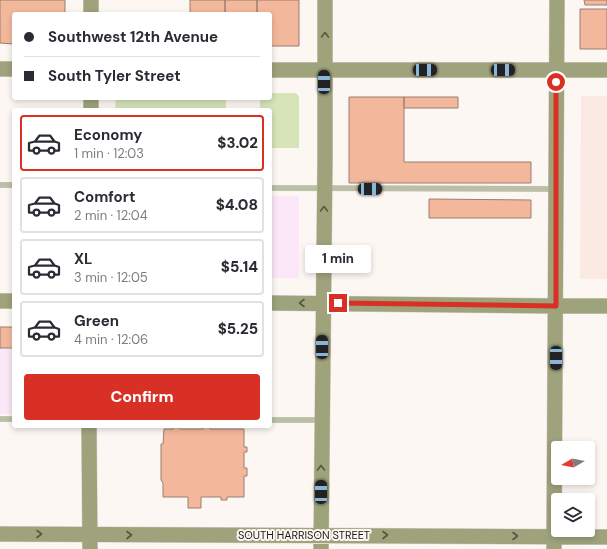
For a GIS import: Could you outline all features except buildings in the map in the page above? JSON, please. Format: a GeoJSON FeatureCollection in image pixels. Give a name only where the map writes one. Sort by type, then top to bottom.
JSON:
{"type":"FeatureCollection","features":[{"type":"Feature","properties":{"kind":"street"},"geometry":{"type":"LineString","coordinates":[[91,0],[91,12]]}},
{"type":"Feature","properties":{"kind":"street"},"geometry":{"type":"LineString","coordinates":[[321,542],[325,0]]}},
{"type":"Feature","properties":{"kind":"street"},"geometry":{"type":"LineString","coordinates":[[554,543],[557,0]]}},
{"type":"Feature","properties":{"kind":"street"},"geometry":{"type":"LineString","coordinates":[[0,69],[12,69]]}},
{"type":"Feature","properties":{"kind":"street"},"geometry":{"type":"LineString","coordinates":[[272,70],[607,70]]}},
{"type":"Feature","properties":{"kind":"street"},"geometry":{"type":"LineString","coordinates":[[0,301],[12,301]]}},
{"type":"Feature","properties":{"kind":"street"},"geometry":{"type":"LineString","coordinates":[[272,303],[607,306]]}},
{"type":"Feature","properties":{"kind":"street"},"geometry":{"type":"LineString","coordinates":[[89,428],[90,542]]}},
{"type":"Feature","properties":{"kind":"street","name":"SOUTH HARRISON STREET"},"geometry":{"type":"LineString","coordinates":[[0,534],[90,542],[554,543],[607,537]]}},
{"type":"Feature","properties":{"kind":"lane"},"geometry":{"type":"LineString","coordinates":[[0,185],[12,185]]}},
{"type":"Feature","properties":{"kind":"lane"},"geometry":{"type":"LineString","coordinates":[[272,188],[556,189]]}},
{"type":"Feature","properties":{"kind":"lane"},"geometry":{"type":"LineString","coordinates":[[0,419],[12,419]]}},
{"type":"Feature","properties":{"kind":"lane"},"geometry":{"type":"LineString","coordinates":[[272,420],[322,420]]}},
{"type":"Feature","properties":{"kind":"shaded area"},"geometry":{"type":"Polygon","coordinates":[[[581,96],[607,96],[607,279],[580,279],[581,96]]]}},
{"type":"Feature","properties":{"kind":"shaded area"},"geometry":{"type":"Polygon","coordinates":[[[272,196],[299,196],[299,278],[272,278],[272,196]]]}},
{"type":"Feature","properties":{"kind":"shaded area"},"geometry":{"type":"Polygon","coordinates":[[[0,327],[12,327],[12,415],[0,414],[0,327]]]}},
{"type":"Feature","properties":{"kind":"green space"},"geometry":{"type":"Polygon","coordinates":[[[272,93],[296,93],[299,97],[299,148],[272,148],[272,108],[260,108],[260,100],[272,100],[272,93]]]}},
{"type":"Feature","properties":{"kind":"green space"},"geometry":{"type":"Polygon","coordinates":[[[116,100],[226,100],[226,108],[115,108],[116,100]]]}},
{"type":"Feature","properties":{"kind":"route"},"geometry":{"type":"LineString","coordinates":[[338,303],[556,306],[556,82]]}}]}
